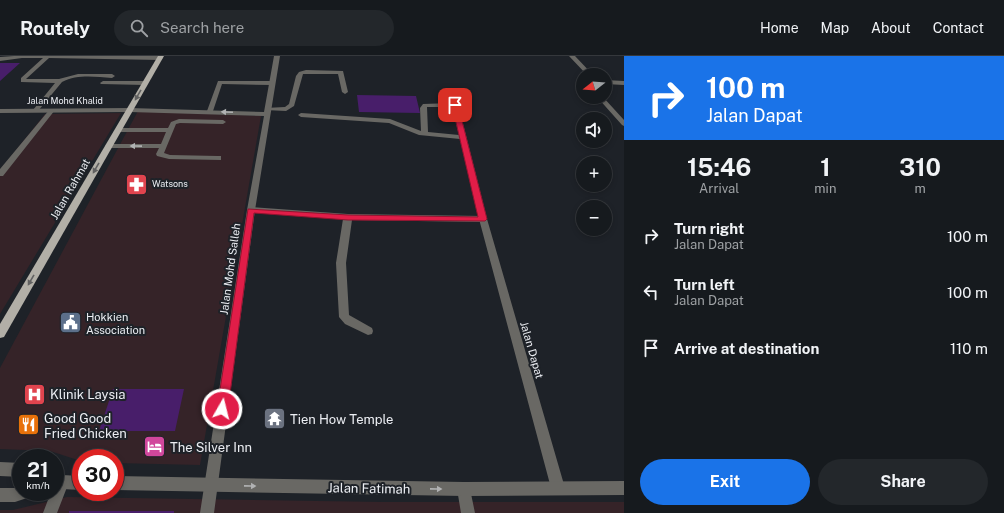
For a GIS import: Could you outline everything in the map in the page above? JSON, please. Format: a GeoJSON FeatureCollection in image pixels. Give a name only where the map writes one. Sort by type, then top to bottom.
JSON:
{"type":"FeatureCollection","features":[{"type":"Feature","properties":{"kind":"main road","name":"Jalan Rahmat"},"geometry":{"type":"LineString","coordinates":[[0,334],[160,57]]}},
{"type":"Feature","properties":{"kind":"street"},"geometry":{"type":"LineString","coordinates":[[48,56],[23,79],[23,81],[60,81],[76,76],[112,76]]}},
{"type":"Feature","properties":{"kind":"street"},"geometry":{"type":"LineString","coordinates":[[0,59],[48,56],[160,57]]}},
{"type":"Feature","properties":{"kind":"street","name":"Jalan Mohd Salleh"},"geometry":{"type":"LineString","coordinates":[[207,513],[251,210],[277,56]]}},
{"type":"Feature","properties":{"kind":"street"},"geometry":{"type":"LineString","coordinates":[[572,56],[583,68]]}},
{"type":"Feature","properties":{"kind":"street","name":"Jalan Mohd Khalid"},"geometry":{"type":"LineString","coordinates":[[0,111],[130,110],[267,112],[286,109],[292,105],[299,76],[306,72],[341,72],[345,92]]}},
{"type":"Feature","properties":{"kind":"street"},"geometry":{"type":"LineString","coordinates":[[36,110],[60,81]]}},
{"type":"Feature","properties":{"kind":"street"},"geometry":{"type":"LineString","coordinates":[[210,111],[220,82],[272,83]]}},
{"type":"Feature","properties":{"kind":"street"},"geometry":{"type":"LineString","coordinates":[[612,82],[624,83]]}},
{"type":"Feature","properties":{"kind":"street"},"geometry":{"type":"LineString","coordinates":[[103,83],[146,83]]}},
{"type":"Feature","properties":{"kind":"street","name":"Jalan Dapat"},"geometry":{"type":"LineString","coordinates":[[452,92],[483,219],[558,488]]}},
{"type":"Feature","properties":{"kind":"street"},"geometry":{"type":"LineString","coordinates":[[606,104],[624,124]]}},
{"type":"Feature","properties":{"kind":"street"},"geometry":{"type":"LineString","coordinates":[[425,134],[423,108],[425,105],[455,105]]}},
{"type":"Feature","properties":{"kind":"street"},"geometry":{"type":"LineString","coordinates":[[1,173],[52,110]]}},
{"type":"Feature","properties":{"kind":"street"},"geometry":{"type":"LineString","coordinates":[[301,115],[390,121],[425,134],[463,137]]}},
{"type":"Feature","properties":{"kind":"street"},"geometry":{"type":"LineString","coordinates":[[218,158],[163,156],[160,154],[173,123],[179,121],[223,122]]}},
{"type":"Feature","properties":{"kind":"street"},"geometry":{"type":"LineString","coordinates":[[118,130],[171,130]]}},
{"type":"Feature","properties":{"kind":"street"},"geometry":{"type":"LineString","coordinates":[[109,146],[164,146]]}},
{"type":"Feature","properties":{"kind":"street"},"geometry":{"type":"LineString","coordinates":[[251,210],[348,217],[483,219]]}},
{"type":"Feature","properties":{"kind":"street"},"geometry":{"type":"LineString","coordinates":[[348,217],[341,263],[344,317],[349,322],[368,331]]}},
{"type":"Feature","properties":{"kind":"street"},"geometry":{"type":"LineString","coordinates":[[0,469],[12,470]]}},
{"type":"Feature","properties":{"kind":"street","name":"Jalan Fatimah"},"geometry":{"type":"LineString","coordinates":[[124,483],[211,486],[464,489],[624,488]]}},
{"type":"Feature","properties":{"kind":"street"},"geometry":{"type":"LineString","coordinates":[[464,489],[468,513]]}},
{"type":"Feature","properties":{"kind":"street"},"geometry":{"type":"LineString","coordinates":[[0,495],[12,495]]}},
{"type":"Feature","properties":{"kind":"street"},"geometry":{"type":"LineString","coordinates":[[50,513],[53,501]]}},
{"type":"Feature","properties":{"kind":"shaded area"},"geometry":{"type":"Polygon","coordinates":[[[138,111],[261,116],[200,465],[124,463],[124,449],[72,449],[72,458],[64,456],[64,449],[0,449],[0,368],[138,111]]]}},
{"type":"Feature","properties":{"kind":"shaded area"},"geometry":{"type":"Polygon","coordinates":[[[121,113],[0,314],[0,170],[45,114],[121,113]]]}},
{"type":"Feature","properties":{"kind":"shaded area"},"geometry":{"type":"Polygon","coordinates":[[[72,497],[72,501],[124,501],[124,498],[382,502],[624,502],[624,513],[0,513],[0,510],[13,510],[50,501],[64,501],[64,498],[72,497]]]}},
{"type":"Feature","properties":{"kind":"building"},"geometry":{"type":"Polygon","coordinates":[[[0,63],[20,63],[0,81],[0,63]]]}},
{"type":"Feature","properties":{"kind":"building"},"geometry":{"type":"Polygon","coordinates":[[[357,95],[416,96],[420,113],[359,112],[357,95]]]}},
{"type":"Feature","properties":{"kind":"building"},"geometry":{"type":"Polygon","coordinates":[[[113,389],[184,389],[175,431],[99,431],[113,389]]]}},
{"type":"Feature","properties":{"kind":"building"},"geometry":{"type":"Polygon","coordinates":[[[69,511],[174,511],[174,513],[69,513],[69,511]]]}},
{"type":"Feature","properties":{"kind":"place","name":"Watsons"},"geometry":{"type":"Point","coordinates":[136,184]}},
{"type":"Feature","properties":{"kind":"place","name":"Hokkien Association"},"geometry":{"type":"Point","coordinates":[70,323]}},
{"type":"Feature","properties":{"kind":"place","name":"Klinik Laysia"},"geometry":{"type":"Point","coordinates":[34,394]}},
{"type":"Feature","properties":{"kind":"place","name":"Tien How Temple"},"geometry":{"type":"Point","coordinates":[275,419]}},
{"type":"Feature","properties":{"kind":"place","name":"Good Good Fried Chicken"},"geometry":{"type":"Point","coordinates":[28,425]}},
{"type":"Feature","properties":{"kind":"place","name":"The Silver Inn"},"geometry":{"type":"Point","coordinates":[155,447]}},
{"type":"Feature","properties":{"kind":"route"},"geometry":{"type":"LineString","coordinates":[[222,409],[251,210],[348,217],[483,219],[455,105]]}}]}
